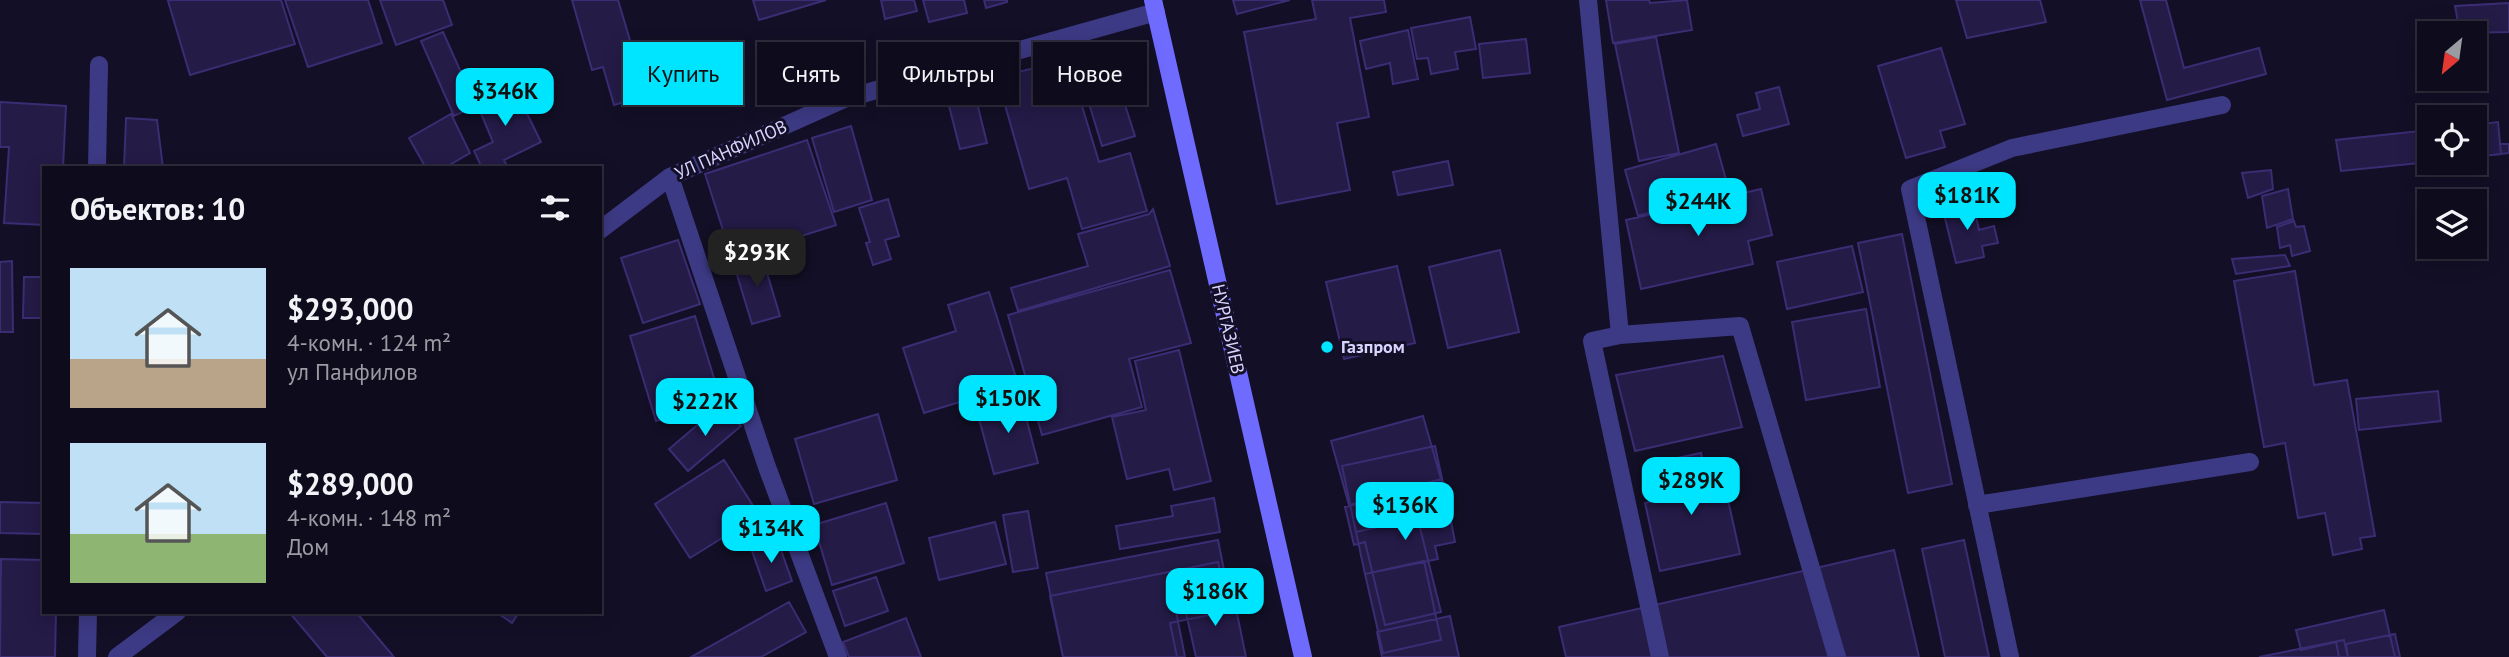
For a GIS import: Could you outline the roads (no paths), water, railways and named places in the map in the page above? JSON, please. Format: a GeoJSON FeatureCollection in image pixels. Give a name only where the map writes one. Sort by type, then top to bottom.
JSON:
{"type":"FeatureCollection","features":[{"type":"Feature","properties":{"kind":"main road","name":"НУРГАЗИЕВ"},"geometry":{"type":"LineString","coordinates":[[1154,6],[1303,657]]}},
{"type":"Feature","properties":{"kind":"street"},"geometry":{"type":"LineString","coordinates":[[1588,0],[1620,335]]}},
{"type":"Feature","properties":{"kind":"street","name":"УЛ ПАНФИЛОВ"},"geometry":{"type":"LineString","coordinates":[[602,228],[670,177],[844,99],[1154,6]]}},
{"type":"Feature","properties":{"kind":"street"},"geometry":{"type":"LineString","coordinates":[[97,166],[99,65]]}},
{"type":"Feature","properties":{"kind":"street"},"geometry":{"type":"LineString","coordinates":[[2010,657],[1910,188],[2012,148],[2222,105]]}},
{"type":"Feature","properties":{"kind":"street"},"geometry":{"type":"LineString","coordinates":[[670,177],[767,467],[838,657]]}},
{"type":"Feature","properties":{"kind":"street"},"geometry":{"type":"LineString","coordinates":[[1660,657],[1592,341],[1620,335],[1740,326],[1837,657]]}},
{"type":"Feature","properties":{"kind":"street"},"geometry":{"type":"LineString","coordinates":[[1977,505],[2250,462]]}},
{"type":"Feature","properties":{"kind":"street"},"geometry":{"type":"LineString","coordinates":[[87,657],[88,614]]}},
{"type":"Feature","properties":{"kind":"street"},"geometry":{"type":"LineString","coordinates":[[117,657],[174,614]]}},
{"type":"Feature","properties":{"kind":"place","name":"Газпром"},"geometry":{"type":"Point","coordinates":[1327,347]}}]}
